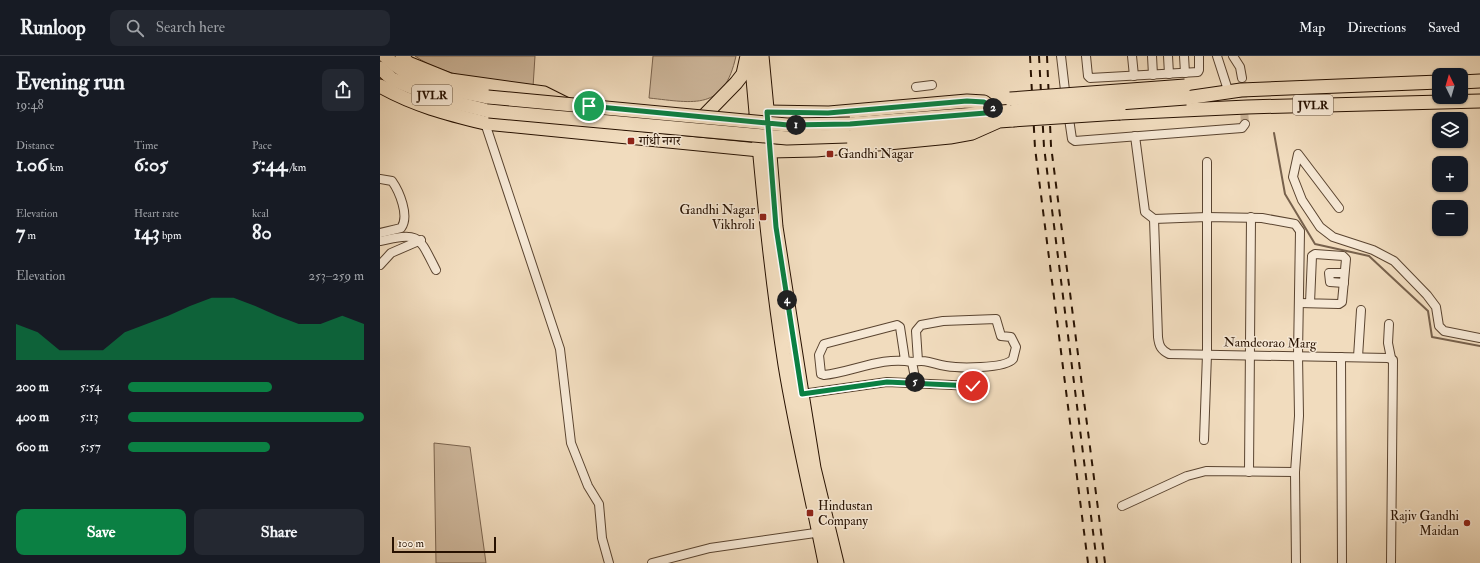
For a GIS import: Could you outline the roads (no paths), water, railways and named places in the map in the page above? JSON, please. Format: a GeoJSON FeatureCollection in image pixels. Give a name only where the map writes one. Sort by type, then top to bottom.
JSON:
{"type":"FeatureCollection","features":[{"type":"Feature","properties":{"kind":"main road","name":"JVLR"},"geometry":{"type":"LineString","coordinates":[[384,56],[397,68],[437,87],[488,97],[849,130]]}},
{"type":"Feature","properties":{"kind":"main road"},"geometry":{"type":"LineString","coordinates":[[402,56],[408,63],[450,80],[544,93],[574,109],[697,123],[742,126],[762,114],[828,113],[967,101],[984,102],[998,117]]}},
{"type":"Feature","properties":{"kind":"main road"},"geometry":{"type":"LineString","coordinates":[[697,123],[743,74],[747,56]]}},
{"type":"Feature","properties":{"kind":"main road"},"geometry":{"type":"LineString","coordinates":[[751,56],[762,114]]}},
{"type":"Feature","properties":{"kind":"main road"},"geometry":{"type":"LineString","coordinates":[[762,56],[762,114],[767,183],[785,366],[802,461],[824,532],[837,563]]}},
{"type":"Feature","properties":{"kind":"main road","name":"JVLR"},"geometry":{"type":"LineString","coordinates":[[380,68],[392,79],[487,117],[787,138],[849,130],[998,117],[1185,85],[1222,92],[1432,82]]}},
{"type":"Feature","properties":{"kind":"main road"},"geometry":{"type":"LineString","coordinates":[[1468,82],[1480,81]]}},
{"type":"Feature","properties":{"kind":"main road"},"geometry":{"type":"LineString","coordinates":[[380,86],[401,98],[441,113],[487,117],[765,150],[816,150],[950,137],[972,133],[998,117],[1013,115]]}},
{"type":"Feature","properties":{"kind":"main road","name":"JVLR"},"geometry":{"type":"LineString","coordinates":[[1013,115],[1120,117],[1147,111],[1247,106],[1480,101]]}},
{"type":"Feature","properties":{"kind":"main road"},"geometry":{"type":"LineString","coordinates":[[771,227],[814,468],[824,532],[825,563]]}},
{"type":"Feature","properties":{"kind":"street"},"geometry":{"type":"LineString","coordinates":[[1061,56],[1072,138],[1075,141],[1242,128],[1245,124]]}},
{"type":"Feature","properties":{"kind":"street"},"geometry":{"type":"LineString","coordinates":[[1086,56],[1088,76],[1090,78],[1168,74],[1185,85]]}},
{"type":"Feature","properties":{"kind":"street"},"geometry":{"type":"LineString","coordinates":[[1132,56],[1134,76]]}},
{"type":"Feature","properties":{"kind":"street"},"geometry":{"type":"LineString","coordinates":[[1152,56],[1153,75]]}},
{"type":"Feature","properties":{"kind":"street"},"geometry":{"type":"LineString","coordinates":[[1168,56],[1168,74]]}},
{"type":"Feature","properties":{"kind":"street"},"geometry":{"type":"LineString","coordinates":[[1184,56],[1185,85]]}},
{"type":"Feature","properties":{"kind":"street"},"geometry":{"type":"LineString","coordinates":[[1185,85],[1199,70],[1199,56]]}},
{"type":"Feature","properties":{"kind":"street"},"geometry":{"type":"LineString","coordinates":[[1217,56],[1222,92]]}},
{"type":"Feature","properties":{"kind":"street"},"geometry":{"type":"LineString","coordinates":[[1233,56],[1240,67],[1242,78]]}},
{"type":"Feature","properties":{"kind":"street"},"geometry":{"type":"LineString","coordinates":[[916,86],[932,85]]}},
{"type":"Feature","properties":{"kind":"street"},"geometry":{"type":"LineString","coordinates":[[487,117],[560,350],[571,443],[588,486],[599,504],[602,538],[609,563]]}},
{"type":"Feature","properties":{"kind":"street"},"geometry":{"type":"LineString","coordinates":[[1135,136],[1145,212],[1154,219],[1207,217],[1251,218],[1295,224],[1300,231],[1298,356],[1299,416],[1294,472],[1296,563]]}},
{"type":"Feature","properties":{"kind":"street"},"geometry":{"type":"LineString","coordinates":[[1339,208],[1298,154],[1293,177],[1302,200],[1320,227],[1333,237],[1373,250],[1394,261],[1427,295],[1436,308],[1439,326],[1444,331],[1480,338]]}},
{"type":"Feature","properties":{"kind":"street"},"geometry":{"type":"LineString","coordinates":[[1204,440],[1207,354],[1207,162]]}},
{"type":"Feature","properties":{"kind":"street"},"geometry":{"type":"LineString","coordinates":[[380,179],[392,181],[398,188],[403,204],[403,225],[401,228],[380,233]]}},
{"type":"Feature","properties":{"kind":"street"},"geometry":{"type":"LineString","coordinates":[[1249,472],[1251,218]]}},
{"type":"Feature","properties":{"kind":"street","name":"Namdeorao Marg"},"geometry":{"type":"LineString","coordinates":[[1154,219],[1159,344],[1162,350],[1169,354],[1250,354],[1391,358]]}},
{"type":"Feature","properties":{"kind":"street"},"geometry":{"type":"LineString","coordinates":[[380,241],[408,236],[421,240],[436,270]]}},
{"type":"Feature","properties":{"kind":"street"},"geometry":{"type":"LineString","coordinates":[[380,264],[391,253],[421,240]]}},
{"type":"Feature","properties":{"kind":"street"},"geometry":{"type":"LineString","coordinates":[[1299,303],[1339,304],[1342,302],[1346,259],[1343,256],[1315,254],[1312,256],[1310,303]]}},
{"type":"Feature","properties":{"kind":"street"},"geometry":{"type":"LineString","coordinates":[[1344,273],[1329,273],[1330,282],[1344,283]]}},
{"type":"Feature","properties":{"kind":"street"},"geometry":{"type":"LineString","coordinates":[[1358,357],[1361,310]]}},
{"type":"Feature","properties":{"kind":"street"},"geometry":{"type":"LineString","coordinates":[[912,361],[916,331],[921,325],[932,322],[996,319],[998,321],[1001,336],[1011,336],[1016,347],[1013,359],[1005,364],[955,367],[944,366],[933,361],[912,361],[888,362],[824,375],[821,374],[819,355],[824,344],[897,325],[900,327],[912,361],[916,382]]}},
{"type":"Feature","properties":{"kind":"street"},"geometry":{"type":"LineString","coordinates":[[1388,324],[1388,343],[1391,358],[1394,364],[1391,563]]}},
{"type":"Feature","properties":{"kind":"street"},"geometry":{"type":"LineString","coordinates":[[1341,357],[1342,563]]}},
{"type":"Feature","properties":{"kind":"street"},"geometry":{"type":"LineString","coordinates":[[802,394],[887,382],[916,382],[973,386]]}},
{"type":"Feature","properties":{"kind":"street"},"geometry":{"type":"LineString","coordinates":[[1122,506],[1187,476],[1206,471],[1294,472]]}},
{"type":"Feature","properties":{"kind":"street"},"geometry":{"type":"LineString","coordinates":[[652,563],[710,548],[824,532]]}},
{"type":"Feature","properties":{"kind":"waterway"},"geometry":{"type":"LineString","coordinates":[[1274,133],[1285,194],[1315,244],[1369,256],[1428,311],[1432,337],[1480,346]]}},
{"type":"Feature","properties":{"kind":"tunnel"},"geometry":{"type":"LineString","coordinates":[[1242,78],[1245,124]]}},
{"type":"Feature","properties":{"kind":"railway"},"geometry":{"type":"LineString","coordinates":[[1030,56],[1035,148],[1088,563]]}},
{"type":"Feature","properties":{"kind":"railway"},"geometry":{"type":"LineString","coordinates":[[1039,56],[1044,147],[1097,563]]}},
{"type":"Feature","properties":{"kind":"railway"},"geometry":{"type":"LineString","coordinates":[[1047,56],[1051,146],[1105,563]]}},
{"type":"Feature","properties":{"kind":"place","name":"गांधी नगर"},"geometry":{"type":"Point","coordinates":[631,141]}},
{"type":"Feature","properties":{"kind":"place","name":"Gandhi Nagar"},"geometry":{"type":"Point","coordinates":[830,154]}},
{"type":"Feature","properties":{"kind":"place","name":"Gandhi Nagar Vikhroli"},"geometry":{"type":"Point","coordinates":[763,217]}},
{"type":"Feature","properties":{"kind":"place","name":"Hindustan Company"},"geometry":{"type":"Point","coordinates":[810,513]}},
{"type":"Feature","properties":{"kind":"place","name":"Rajiv Gandhi Maidan"},"geometry":{"type":"Point","coordinates":[1467,523]}}]}
